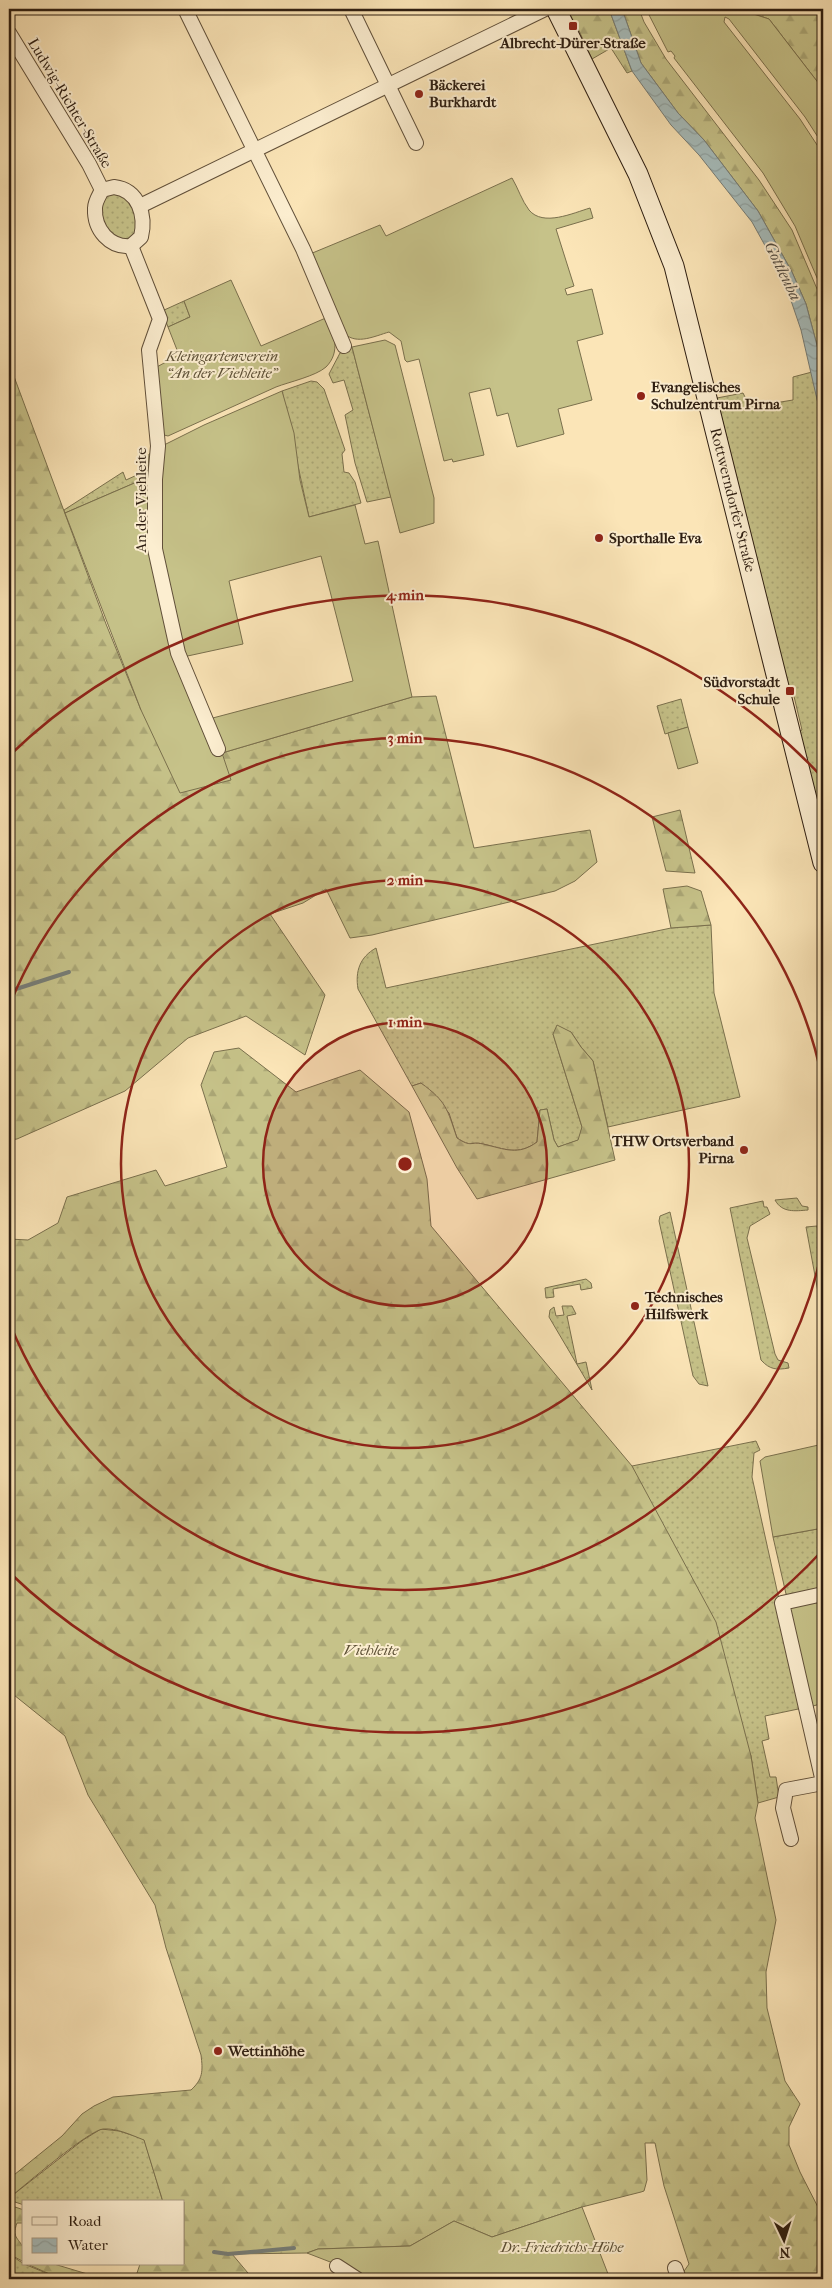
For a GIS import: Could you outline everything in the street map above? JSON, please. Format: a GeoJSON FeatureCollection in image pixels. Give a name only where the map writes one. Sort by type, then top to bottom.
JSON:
{"type":"FeatureCollection","features":[{"type":"Feature","properties":{"kind":"main road","name":"Rottwerndorfer Straße"},"geometry":{"type":"LineString","coordinates":[[556,9],[638,174],[674,266],[823,863]]}},
{"type":"Feature","properties":{"kind":"street"},"geometry":{"type":"LineString","coordinates":[[185,9],[256,149],[306,255],[344,346]]}},
{"type":"Feature","properties":{"kind":"street"},"geometry":{"type":"LineString","coordinates":[[351,9],[416,143]]}},
{"type":"Feature","properties":{"kind":"street"},"geometry":{"type":"LineString","coordinates":[[140,206],[545,9]]}},
{"type":"Feature","properties":{"kind":"street","name":"Ludwig-Richter-Straße"},"geometry":{"type":"LineString","coordinates":[[9,33],[89,164],[102,190]]}},
{"type":"Feature","properties":{"kind":"street"},"geometry":{"type":"LineString","coordinates":[[114,187],[122,188],[128,191],[140,206],[143,214],[141,237],[132,246],[117,246],[109,242],[98,227],[95,209],[102,190],[114,187]]}},
{"type":"Feature","properties":{"kind":"street","name":"An der Viehleite"},"geometry":{"type":"LineString","coordinates":[[132,246],[160,318],[149,350],[158,446],[155,479],[155,549],[178,653],[218,749]]}},
{"type":"Feature","properties":{"kind":"street"},"geometry":{"type":"LineString","coordinates":[[791,1839],[784,1808],[786,1790],[823,1782],[782,1603],[823,1594]]}},
{"type":"Feature","properties":{"kind":"street"},"geometry":{"type":"LineString","coordinates":[[337,2266],[357,2279]]}},
{"type":"Feature","properties":{"kind":"green space"},"geometry":{"type":"Polygon","coordinates":[[[568,9],[609,9],[632,71],[627,73],[611,48],[592,59],[575,22],[571,23],[568,9]]]}},
{"type":"Feature","properties":{"kind":"green space"},"geometry":{"type":"Polygon","coordinates":[[[622,9],[639,9],[644,22],[666,59],[759,180],[792,230],[823,303],[823,368],[806,304],[792,272],[758,211],[704,140],[678,113],[641,63],[622,9]]]}},
{"type":"Feature","properties":{"kind":"green space"},"geometry":{"type":"Polygon","coordinates":[[[646,9],[738,9],[769,19],[823,89],[823,145],[805,117],[729,19],[725,17],[724,22],[800,119],[823,154],[823,292],[795,226],[763,173],[674,58],[675,56],[671,51],[668,52],[646,9]]]}},
{"type":"Feature","properties":{"kind":"green space"},"geometry":{"type":"Polygon","coordinates":[[[738,9],[823,9],[823,89],[769,19],[738,9]]]}},
{"type":"Feature","properties":{"kind":"green space"},"geometry":{"type":"Polygon","coordinates":[[[512,178],[529,210],[542,218],[558,217],[590,208],[593,218],[556,229],[574,286],[565,289],[567,295],[592,289],[603,334],[577,341],[592,400],[558,409],[564,434],[517,447],[508,413],[497,416],[490,388],[469,393],[484,455],[453,462],[452,459],[444,461],[419,359],[407,362],[401,341],[389,332],[361,339],[355,339],[345,334],[310,254],[380,225],[386,236],[512,178]]]}},
{"type":"Feature","properties":{"kind":"green space"},"geometry":{"type":"Polygon","coordinates":[[[121,191],[138,214],[135,239],[111,239],[98,211],[104,194],[121,191]]]}},
{"type":"Feature","properties":{"kind":"green space","name":"Kleingartenverein “An der Viehleite\""},"geometry":{"type":"Polygon","coordinates":[[[231,280],[261,346],[328,317],[335,342],[331,361],[326,367],[316,373],[276,387],[168,436],[164,435],[153,369],[179,355],[168,327],[190,317],[184,301],[231,280]]]}},
{"type":"Feature","properties":{"kind":"green space"},"geometry":{"type":"Polygon","coordinates":[[[184,301],[190,317],[168,327],[162,311],[184,301]]]}},
{"type":"Feature","properties":{"kind":"green space"},"geometry":{"type":"Polygon","coordinates":[[[385,340],[395,345],[434,498],[434,523],[400,533],[352,347],[385,340]]]}},
{"type":"Feature","properties":{"kind":"green space"},"geometry":{"type":"Polygon","coordinates":[[[352,347],[391,497],[367,502],[355,463],[345,415],[353,410],[344,380],[333,383],[329,374],[340,353],[352,347]]]}},
{"type":"Feature","properties":{"kind":"green space"},"geometry":{"type":"Polygon","coordinates":[[[9,363],[106,624],[141,710],[222,753],[412,697],[436,696],[474,848],[590,830],[597,862],[575,881],[555,891],[372,935],[350,938],[326,889],[303,903],[270,914],[325,995],[305,1055],[246,1016],[188,1038],[125,1091],[17,1139],[9,1140],[9,363]]]}},
{"type":"Feature","properties":{"kind":"green space"},"geometry":{"type":"Polygon","coordinates":[[[812,372],[819,408],[823,606],[823,830],[798,732],[802,730],[792,688],[788,689],[717,398],[743,393],[750,407],[793,400],[793,377],[812,372]]]}},
{"type":"Feature","properties":{"kind":"green space"},"geometry":{"type":"Polygon","coordinates":[[[311,381],[317,382],[324,389],[345,450],[342,454],[344,472],[349,473],[355,482],[361,503],[309,517],[282,391],[311,381]]]}},
{"type":"Feature","properties":{"kind":"green space"},"geometry":{"type":"Polygon","coordinates":[[[282,391],[294,433],[300,480],[309,517],[355,505],[365,544],[378,541],[412,697],[222,753],[209,719],[353,681],[321,556],[229,581],[243,644],[183,657],[176,637],[164,582],[157,520],[156,491],[158,465],[164,445],[204,425],[282,391]]]}},
{"type":"Feature","properties":{"kind":"green space"},"geometry":{"type":"Polygon","coordinates":[[[154,452],[153,475],[65,513],[64,510],[123,472],[126,480],[148,470],[149,454],[154,452]]]}},
{"type":"Feature","properties":{"kind":"green space"},"geometry":{"type":"Polygon","coordinates":[[[153,475],[150,525],[151,550],[159,599],[165,622],[189,689],[218,755],[222,753],[231,780],[180,793],[141,710],[65,513],[153,475]]]}},
{"type":"Feature","properties":{"kind":"green space"},"geometry":{"type":"Polygon","coordinates":[[[681,699],[688,727],[665,734],[657,706],[681,699]]]}},
{"type":"Feature","properties":{"kind":"green space"},"geometry":{"type":"Polygon","coordinates":[[[688,727],[698,763],[678,769],[668,733],[688,727]]]}},
{"type":"Feature","properties":{"kind":"green space"},"geometry":{"type":"Polygon","coordinates":[[[680,810],[695,873],[666,871],[652,817],[680,810]]]}},
{"type":"Feature","properties":{"kind":"green space"},"geometry":{"type":"Polygon","coordinates":[[[687,886],[701,891],[711,925],[671,928],[663,889],[687,886]]]}},
{"type":"Feature","properties":{"kind":"green space"},"geometry":{"type":"Polygon","coordinates":[[[711,925],[714,993],[740,1097],[608,1127],[593,1061],[571,1032],[553,1034],[582,1127],[579,1140],[558,1147],[554,1140],[547,1109],[540,1110],[537,1142],[524,1149],[511,1150],[479,1143],[468,1144],[457,1138],[449,1113],[421,1083],[412,1086],[358,989],[357,976],[362,960],[376,948],[386,988],[671,928],[711,925]]]}},
{"type":"Feature","properties":{"kind":"green space"},"geometry":{"type":"Polygon","coordinates":[[[557,1025],[571,1032],[593,1061],[615,1160],[477,1199],[457,1168],[412,1086],[421,1083],[441,1101],[448,1113],[457,1138],[466,1143],[479,1143],[511,1150],[524,1149],[537,1142],[540,1110],[547,1109],[554,1140],[558,1147],[578,1140],[582,1127],[553,1034],[557,1025]]]}},
{"type":"Feature","properties":{"kind":"green space","name":"Viehleite"},"geometry":{"type":"Polygon","coordinates":[[[239,1048],[296,1092],[360,1070],[409,1112],[427,1179],[431,1226],[632,1466],[716,1622],[751,1756],[758,1803],[755,1818],[776,1920],[766,1972],[767,2008],[785,2081],[800,2104],[789,2127],[789,2145],[800,2172],[823,2217],[823,2279],[684,2279],[682,2274],[689,2264],[664,2186],[655,2143],[645,2143],[647,2180],[644,2191],[582,2207],[492,2237],[454,2221],[410,2246],[318,2249],[307,2253],[232,2254],[253,2279],[135,2279],[139,2266],[185,2266],[185,2200],[162,2200],[144,2140],[124,2132],[103,2129],[96,2132],[71,2148],[9,2198],[9,2179],[62,2136],[82,2114],[113,2097],[191,2090],[200,2078],[202,2066],[201,2055],[166,1948],[155,1905],[88,1795],[65,1736],[9,1691],[9,1239],[28,1240],[58,1223],[67,1197],[156,1170],[165,1186],[227,1167],[201,1085],[214,1052],[239,1048]]]}},
{"type":"Feature","properties":{"kind":"green space"},"geometry":{"type":"Polygon","coordinates":[[[797,1198],[802,1206],[808,1207],[808,1210],[794,1211],[785,1209],[775,1200],[797,1198]]]}},
{"type":"Feature","properties":{"kind":"green space"},"geometry":{"type":"Polygon","coordinates":[[[763,1201],[764,1207],[767,1207],[770,1214],[750,1226],[747,1238],[775,1354],[778,1360],[788,1363],[789,1368],[785,1369],[771,1367],[761,1360],[730,1208],[763,1201]]]}},
{"type":"Feature","properties":{"kind":"green space"},"geometry":{"type":"Polygon","coordinates":[[[670,1212],[708,1386],[699,1384],[693,1376],[659,1221],[660,1216],[670,1212]]]}},
{"type":"Feature","properties":{"kind":"green space"},"geometry":{"type":"Polygon","coordinates":[[[817,1226],[823,1255],[823,1319],[806,1227],[817,1226]]]}},
{"type":"Feature","properties":{"kind":"green space"},"geometry":{"type":"Polygon","coordinates":[[[586,1279],[591,1283],[592,1288],[581,1290],[580,1284],[553,1289],[554,1297],[546,1298],[545,1288],[586,1279]]]}},
{"type":"Feature","properties":{"kind":"green space"},"geometry":{"type":"Polygon","coordinates":[[[562,1306],[572,1306],[576,1314],[567,1316],[577,1364],[586,1362],[592,1390],[549,1317],[550,1310],[554,1307],[556,1316],[564,1315],[562,1306]]]}},
{"type":"Feature","properties":{"kind":"green space"},"geometry":{"type":"Polygon","coordinates":[[[756,1441],[760,1450],[754,1453],[752,1477],[803,1708],[765,1716],[769,1739],[762,1741],[770,1777],[776,1777],[779,1797],[758,1803],[751,1756],[632,1466],[756,1441]]]}},
{"type":"Feature","properties":{"kind":"green space"},"geometry":{"type":"Polygon","coordinates":[[[823,1444],[823,1528],[773,1537],[760,1461],[765,1457],[823,1444]]]}},
{"type":"Feature","properties":{"kind":"green space"},"geometry":{"type":"Polygon","coordinates":[[[823,1528],[823,1591],[791,1596],[786,1594],[773,1537],[823,1528]]]}},
{"type":"Feature","properties":{"kind":"green space"},"geometry":{"type":"Polygon","coordinates":[[[823,1598],[823,1703],[810,1707],[790,1609],[793,1604],[823,1598]]]}},
{"type":"Feature","properties":{"kind":"green space"},"geometry":{"type":"Polygon","coordinates":[[[101,2129],[119,2131],[144,2139],[162,2200],[22,2200],[22,2204],[9,2200],[9,2198],[83,2140],[101,2129]]]}},
{"type":"Feature","properties":{"kind":"green space"},"geometry":{"type":"Polygon","coordinates":[[[9,2205],[22,2209],[22,2223],[17,2223],[15,2232],[22,2246],[22,2261],[9,2254],[9,2205]]]}},
{"type":"Feature","properties":{"kind":"green space","name":"Dr.-Friedrichs-Höhe"},"geometry":{"type":"Polygon","coordinates":[[[582,2207],[610,2279],[361,2279],[338,2265],[307,2253],[318,2249],[410,2246],[454,2221],[492,2237],[582,2207]]]}},
{"type":"Feature","properties":{"kind":"green space"},"geometry":{"type":"Polygon","coordinates":[[[9,2254],[22,2263],[22,2266],[29,2266],[61,2279],[9,2279],[9,2254]]]}},
{"type":"Feature","properties":{"kind":"green space"},"geometry":{"type":"Polygon","coordinates":[[[32,2266],[61,2266],[104,2279],[61,2279],[32,2266]]]}},
{"type":"Feature","properties":{"kind":"water","name":"Gottleuba"},"geometry":{"type":"Polygon","coordinates":[[[609,9],[622,9],[641,63],[678,113],[704,140],[758,211],[792,272],[806,304],[823,368],[823,606],[818,570],[819,408],[801,330],[784,280],[752,222],[699,155],[671,125],[632,71],[609,9]]]}},
{"type":"Feature","properties":{"kind":"waterway"},"geometry":{"type":"LineString","coordinates":[[10,991],[69,972]]}},
{"type":"Feature","properties":{"kind":"waterway"},"geometry":{"type":"LineString","coordinates":[[214,2252],[228,2254],[294,2248]]}},
{"type":"Feature","properties":{"kind":"place","name":"Albrecht-Dürer-Straße"},"geometry":{"type":"Point","coordinates":[573,26]}},
{"type":"Feature","properties":{"kind":"place","name":"Bäckerei Burkhardt"},"geometry":{"type":"Point","coordinates":[419,94]}},
{"type":"Feature","properties":{"kind":"place","name":"Evangelisches Schulzentrum Pirna"},"geometry":{"type":"Point","coordinates":[641,396]}},
{"type":"Feature","properties":{"kind":"place","name":"Sporthalle Eva"},"geometry":{"type":"Point","coordinates":[599,538]}},
{"type":"Feature","properties":{"kind":"place","name":"Südvorstadt Schule"},"geometry":{"type":"Point","coordinates":[790,691]}},
{"type":"Feature","properties":{"kind":"place","name":"THW Ortsverband Pirna"},"geometry":{"type":"Point","coordinates":[744,1150]}},
{"type":"Feature","properties":{"kind":"place","name":"Technisches Hilfswerk"},"geometry":{"type":"Point","coordinates":[635,1306]}},
{"type":"Feature","properties":{"kind":"place","name":"Wettinhöhe"},"geometry":{"type":"Point","coordinates":[218,2051]}}]}
